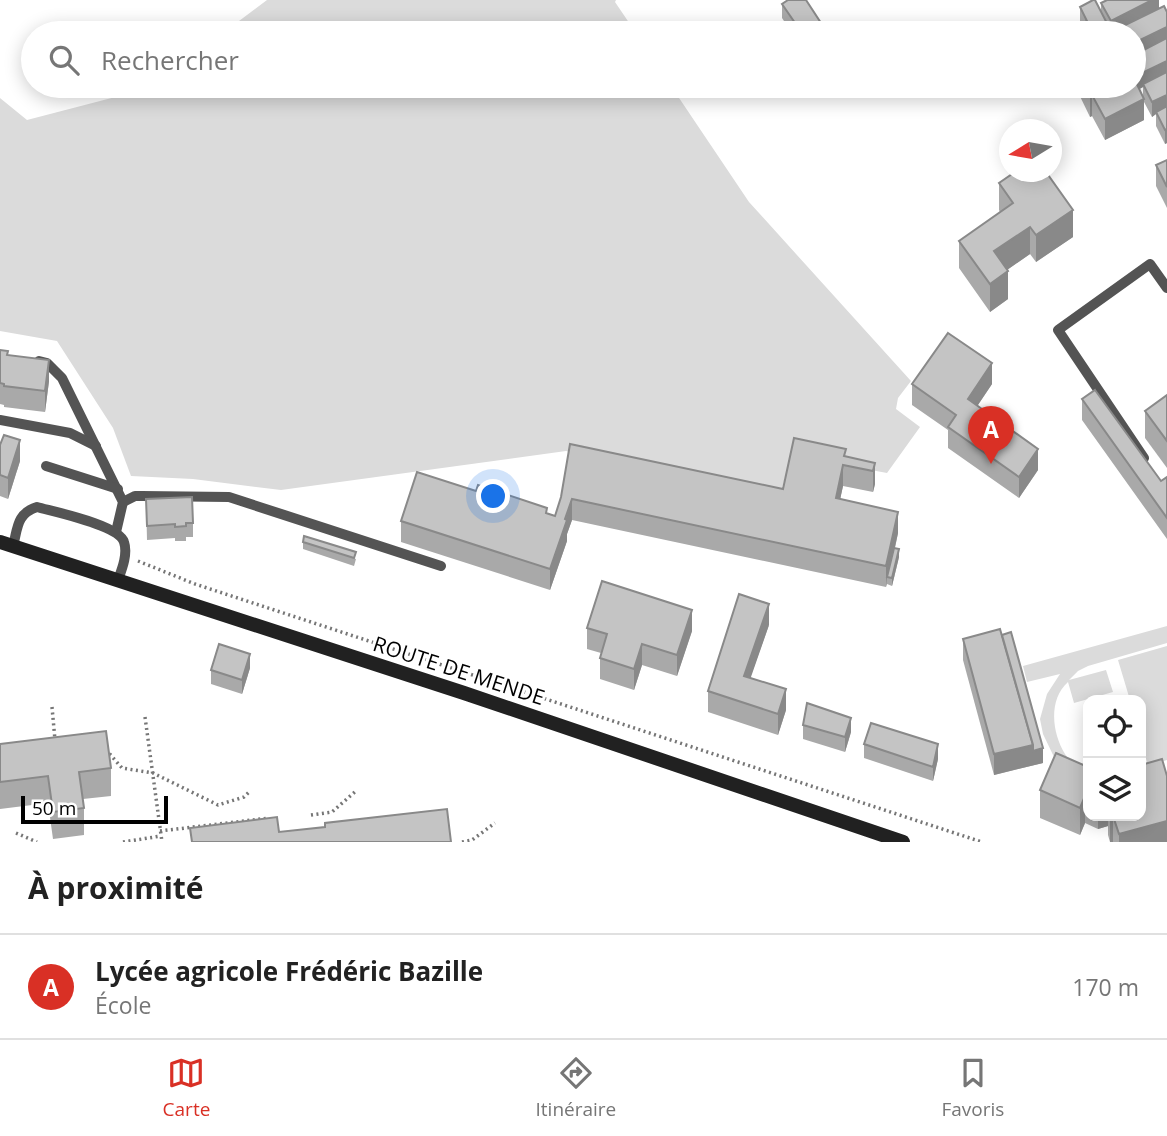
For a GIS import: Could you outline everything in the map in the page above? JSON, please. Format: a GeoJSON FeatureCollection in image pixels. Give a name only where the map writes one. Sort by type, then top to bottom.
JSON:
{"type":"FeatureCollection","features":[{"type":"Feature","properties":{"kind":"main road","name":"ROUTE DE MENDE"},"geometry":{"type":"LineString","coordinates":[[6,544],[451,689],[903,842]]}},
{"type":"Feature","properties":{"kind":"lane"},"geometry":{"type":"LineString","coordinates":[[1152,470],[1058,330],[1150,264],[1167,288]]}},
{"type":"Feature","properties":{"kind":"lane"},"geometry":{"type":"LineString","coordinates":[[27,359],[47,363],[62,378],[123,502],[116,532]]}},
{"type":"Feature","properties":{"kind":"lane"},"geometry":{"type":"LineString","coordinates":[[0,419],[70,433],[96,446]]}},
{"type":"Feature","properties":{"kind":"lane"},"geometry":{"type":"LineString","coordinates":[[46,466],[118,489]]}},
{"type":"Feature","properties":{"kind":"lane"},"geometry":{"type":"LineString","coordinates":[[123,502],[142,496],[229,497],[441,566]]}},
{"type":"Feature","properties":{"kind":"lane"},"geometry":{"type":"LineString","coordinates":[[6,544],[22,515],[37,507],[105,526],[116,532],[124,541],[125,557],[118,580]]}},
{"type":"Feature","properties":{"kind":"path","name":"ROUTE DE MENDE"},"geometry":{"type":"LineString","coordinates":[[125,557],[209,589],[982,842]]}},
{"type":"Feature","properties":{"kind":"path"},"geometry":{"type":"LineString","coordinates":[[51,707],[56,746]]}},
{"type":"Feature","properties":{"kind":"path"},"geometry":{"type":"LineString","coordinates":[[145,717],[161,836]]}},
{"type":"Feature","properties":{"kind":"path"},"geometry":{"type":"LineString","coordinates":[[96,754],[108,752],[122,768],[153,773],[218,805],[244,797],[249,792]]}},
{"type":"Feature","properties":{"kind":"path"},"geometry":{"type":"LineString","coordinates":[[311,815],[332,812],[357,790]]}},
{"type":"Feature","properties":{"kind":"path"},"geometry":{"type":"LineString","coordinates":[[123,842],[269,818]]}},
{"type":"Feature","properties":{"kind":"path"},"geometry":{"type":"LineString","coordinates":[[462,842],[473,841],[495,823]]}},
{"type":"Feature","properties":{"kind":"path"},"geometry":{"type":"LineString","coordinates":[[16,833],[37,842]]}},
{"type":"Feature","properties":{"kind":"shaded area"},"geometry":{"type":"Polygon","coordinates":[[[267,0],[616,0],[628,21],[239,21],[267,0]]]}},
{"type":"Feature","properties":{"kind":"shaded area"},"geometry":{"type":"Polygon","coordinates":[[[0,98],[27,120],[112,98],[679,98],[749,202],[911,381],[898,398],[896,409],[920,427],[887,473],[791,455],[780,496],[566,451],[281,490],[193,479],[131,476],[113,428],[57,341],[0,331],[0,98]]]}},
{"type":"Feature","properties":{"kind":"shaded area"},"geometry":{"type":"Polygon","coordinates":[[[1167,626],[1167,643],[1088,666],[1069,680],[1106,670],[1113,692],[1083,695],[1083,700],[1074,703],[1068,682],[1062,689],[1055,707],[1057,736],[1065,754],[1080,770],[1054,757],[1043,734],[1040,719],[1047,694],[1060,674],[1027,682],[1023,666],[1167,626]]]}},
{"type":"Feature","properties":{"kind":"shaded area"},"geometry":{"type":"Polygon","coordinates":[[[1167,646],[1167,760],[1148,766],[1146,695],[1128,695],[1118,660],[1167,646]]]}},
{"type":"Feature","properties":{"kind":"building"},"geometry":{"type":"Polygon","coordinates":[[[788,0],[806,0],[820,21],[794,21],[782,4],[788,0]]]}},
{"type":"Feature","properties":{"kind":"building"},"geometry":{"type":"Polygon","coordinates":[[[1095,0],[1106,21],[1087,21],[1080,7],[1095,0]]]}},
{"type":"Feature","properties":{"kind":"building"},"geometry":{"type":"Polygon","coordinates":[[[1107,0],[1152,0],[1111,21],[1101,3],[1107,0]]]}},
{"type":"Feature","properties":{"kind":"building"},"geometry":{"type":"Polygon","coordinates":[[[1164,6],[1167,12],[1167,27],[1146,37],[1146,21],[1133,21],[1164,6]]]}},
{"type":"Feature","properties":{"kind":"building"},"geometry":{"type":"Polygon","coordinates":[[[1167,38],[1167,61],[1146,71],[1146,49],[1167,38]]]}},
{"type":"Feature","properties":{"kind":"building"},"geometry":{"type":"Polygon","coordinates":[[[1167,72],[1167,95],[1152,102],[1146,90],[1146,82],[1167,72]]]}},
{"type":"Feature","properties":{"kind":"building"},"geometry":{"type":"Polygon","coordinates":[[[1094,98],[1144,98],[1144,99],[1105,119],[1094,98]]]}},
{"type":"Feature","properties":{"kind":"building"},"geometry":{"type":"Polygon","coordinates":[[[1167,106],[1167,129],[1165,130],[1156,112],[1167,106]]]}},
{"type":"Feature","properties":{"kind":"building"},"geometry":{"type":"Polygon","coordinates":[[[1167,160],[1167,187],[1156,165],[1167,160]]]}},
{"type":"Feature","properties":{"kind":"building"},"geometry":{"type":"Polygon","coordinates":[[[1053,182],[1073,210],[1036,235],[1030,227],[994,251],[1008,271],[990,284],[959,241],[1013,203],[999,183],[1053,182]]]}},
{"type":"Feature","properties":{"kind":"building"},"geometry":{"type":"Polygon","coordinates":[[[948,333],[992,363],[968,399],[1038,449],[1019,477],[948,427],[956,415],[912,384],[948,333]]]}},
{"type":"Feature","properties":{"kind":"building"},"geometry":{"type":"Polygon","coordinates":[[[0,350],[8,351],[7,355],[49,360],[45,391],[4,386],[0,383],[0,350]]]}},
{"type":"Feature","properties":{"kind":"building"},"geometry":{"type":"Polygon","coordinates":[[[1095,390],[1161,481],[1167,477],[1167,518],[1082,399],[1095,390]]]}},
{"type":"Feature","properties":{"kind":"building"},"geometry":{"type":"Polygon","coordinates":[[[1167,395],[1167,441],[1145,411],[1167,395]]]}},
{"type":"Feature","properties":{"kind":"building"},"geometry":{"type":"Polygon","coordinates":[[[4,435],[20,440],[8,478],[0,475],[0,445],[4,435]]]}},
{"type":"Feature","properties":{"kind":"building"},"geometry":{"type":"Polygon","coordinates":[[[794,438],[846,449],[844,456],[875,463],[873,471],[843,465],[836,498],[898,512],[886,566],[572,499],[550,569],[401,521],[417,472],[476,491],[478,485],[547,508],[546,513],[555,516],[570,444],[783,489],[794,438]]]}},
{"type":"Feature","properties":{"kind":"building"},"geometry":{"type":"Polygon","coordinates":[[[192,497],[193,523],[175,527],[175,524],[147,526],[146,499],[192,497]]]}},
{"type":"Feature","properties":{"kind":"building"},"geometry":{"type":"Polygon","coordinates":[[[304,536],[356,552],[354,558],[303,542],[304,536]]]}},
{"type":"Feature","properties":{"kind":"building"},"geometry":{"type":"Polygon","coordinates":[[[894,548],[899,549],[892,578],[887,577],[894,548]]]}},
{"type":"Feature","properties":{"kind":"building"},"geometry":{"type":"Polygon","coordinates":[[[602,581],[692,610],[677,655],[642,644],[634,669],[600,658],[607,634],[587,628],[602,581]]]}},
{"type":"Feature","properties":{"kind":"building"},"geometry":{"type":"Polygon","coordinates":[[[739,594],[769,604],[744,676],[786,689],[778,714],[708,691],[739,594]]]}},
{"type":"Feature","properties":{"kind":"building"},"geometry":{"type":"Polygon","coordinates":[[[1000,629],[1033,745],[994,754],[963,639],[1000,629]]]}},
{"type":"Feature","properties":{"kind":"building"},"geometry":{"type":"Polygon","coordinates":[[[1011,632],[1043,748],[1033,751],[1002,635],[1011,632]]]}},
{"type":"Feature","properties":{"kind":"building"},"geometry":{"type":"Polygon","coordinates":[[[219,644],[250,654],[242,680],[211,670],[219,644]]]}},
{"type":"Feature","properties":{"kind":"building"},"geometry":{"type":"Polygon","coordinates":[[[807,703],[851,718],[845,737],[803,725],[807,703]]]}},
{"type":"Feature","properties":{"kind":"building"},"geometry":{"type":"Polygon","coordinates":[[[871,723],[938,744],[933,767],[864,744],[871,723]]]}},
{"type":"Feature","properties":{"kind":"building"},"geometry":{"type":"Polygon","coordinates":[[[106,731],[111,768],[79,772],[84,808],[53,812],[48,776],[0,782],[0,744],[106,731]]]}},
{"type":"Feature","properties":{"kind":"building"},"geometry":{"type":"Polygon","coordinates":[[[1056,753],[1083,765],[1083,801],[1080,808],[1040,790],[1056,753]]]}},
{"type":"Feature","properties":{"kind":"building"},"geometry":{"type":"Polygon","coordinates":[[[1162,759],[1167,776],[1167,821],[1119,834],[1115,821],[1146,821],[1146,764],[1162,759]]]}},
{"type":"Feature","properties":{"kind":"building"},"geometry":{"type":"Polygon","coordinates":[[[447,809],[451,842],[192,842],[190,828],[277,817],[279,832],[325,827],[325,823],[447,809]]]}},
{"type":"Feature","properties":{"kind":"place","name":"Lycée agricole Frédéric Bazille"},"geometry":{"type":"Point","coordinates":[991,464]}}]}
